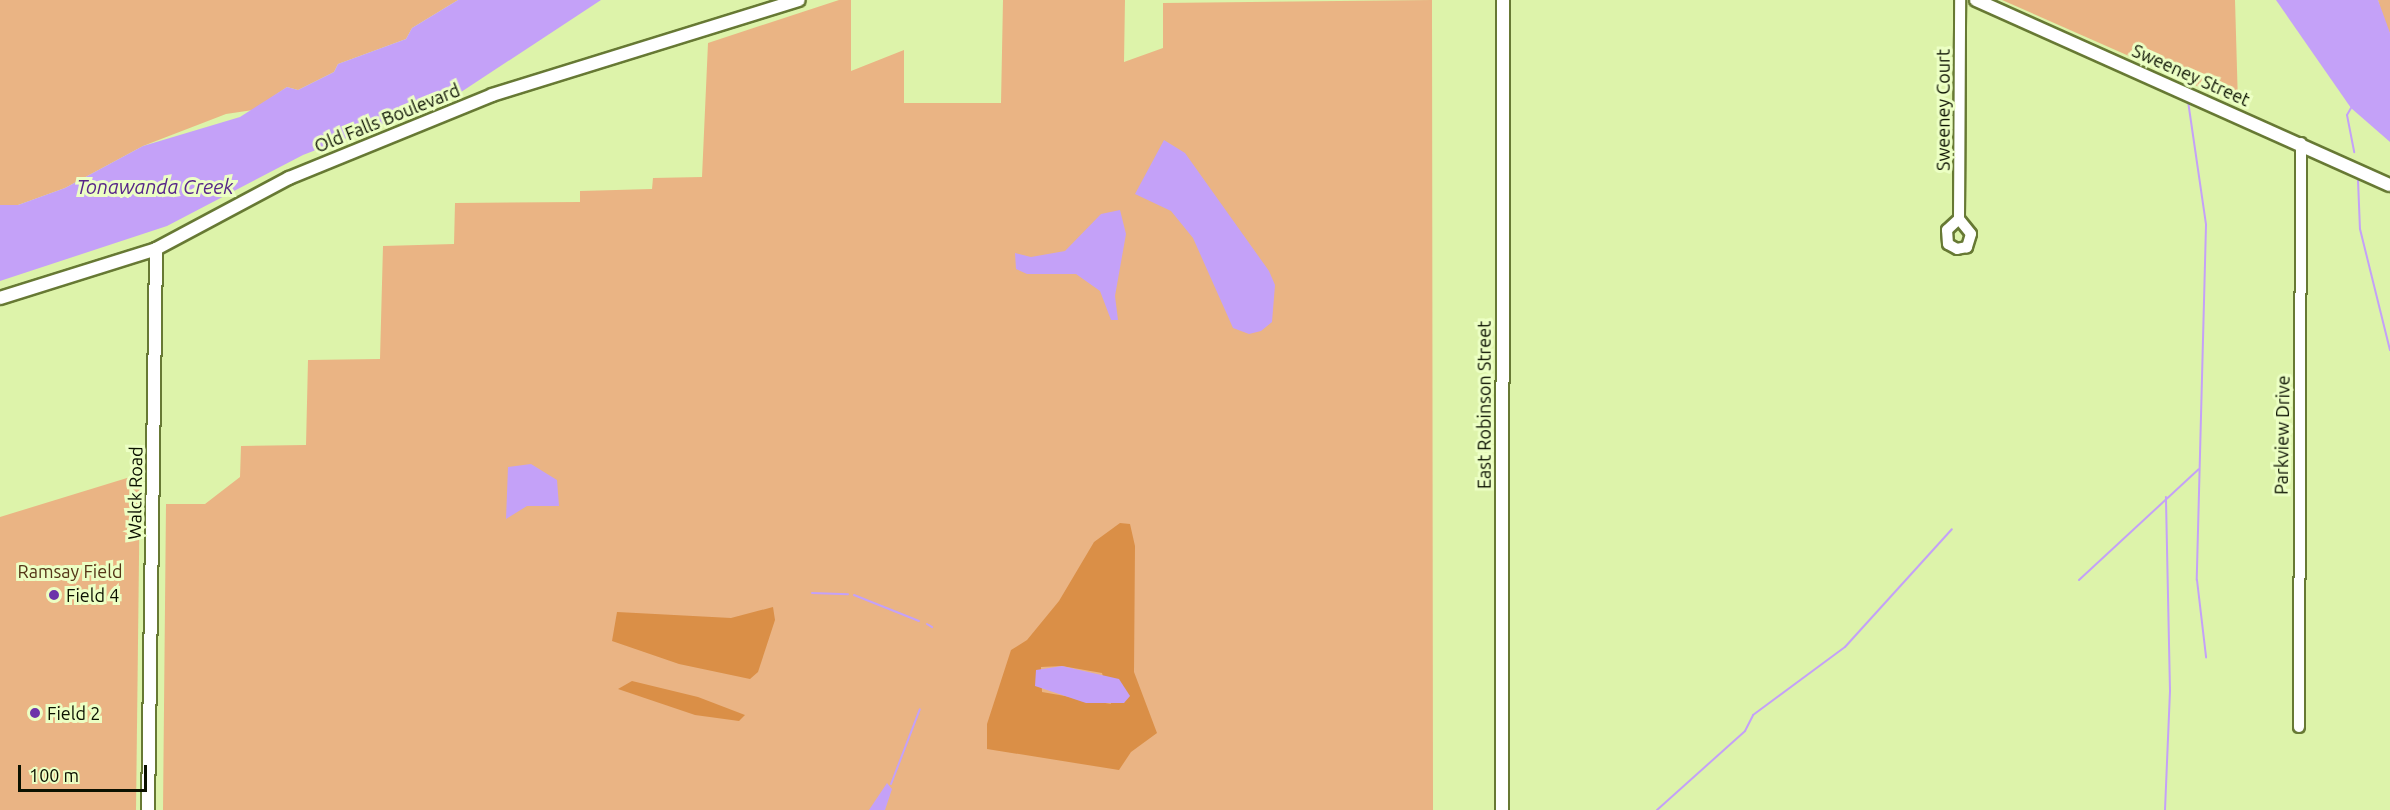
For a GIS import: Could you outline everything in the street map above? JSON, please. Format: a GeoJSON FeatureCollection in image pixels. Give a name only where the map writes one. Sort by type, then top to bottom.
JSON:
{"type":"FeatureCollection","features":[{"type":"Feature","properties":{"kind":"street","name":"Old Falls Boulevard"},"geometry":{"type":"LineString","coordinates":[[0,298],[156,249],[289,178],[492,95],[800,0]]}},
{"type":"Feature","properties":{"kind":"street","name":"East Robinson Street"},"geometry":{"type":"LineString","coordinates":[[1502,810],[1503,0]]}},
{"type":"Feature","properties":{"kind":"street","name":"Sweeney Court"},"geometry":{"type":"LineString","coordinates":[[1959,219],[1960,0]]}},
{"type":"Feature","properties":{"kind":"street","name":"Sweeney Street"},"geometry":{"type":"LineString","coordinates":[[1976,0],[2301,143],[2390,185]]}},
{"type":"Feature","properties":{"kind":"street","name":"Parkview Drive"},"geometry":{"type":"LineString","coordinates":[[2299,727],[2301,143]]}},
{"type":"Feature","properties":{"kind":"street","name":"Walck Road"},"geometry":{"type":"LineString","coordinates":[[148,810],[156,249]]}},
{"type":"Feature","properties":{"kind":"green space"},"geometry":{"type":"Polygon","coordinates":[[[0,0],[458,0],[412,28],[406,39],[338,64],[334,72],[298,90],[287,87],[253,110],[226,114],[143,146],[65,188],[18,205],[0,205],[0,0]]]}},
{"type":"Feature","properties":{"kind":"green space"},"geometry":{"type":"Polygon","coordinates":[[[839,0],[851,0],[851,71],[904,50],[904,103],[1001,103],[1003,0],[1125,0],[1124,62],[1163,48],[1163,3],[1432,0],[1433,810],[163,810],[166,504],[205,504],[240,477],[241,446],[306,445],[308,360],[380,359],[383,246],[454,244],[455,203],[580,202],[580,191],[652,189],[653,178],[702,177],[708,43],[839,0]]]}},
{"type":"Feature","properties":{"kind":"green space"},"geometry":{"type":"Polygon","coordinates":[[[2002,0],[2235,0],[2238,104],[2002,0]]]}},
{"type":"Feature","properties":{"kind":"green space"},"geometry":{"type":"Polygon","coordinates":[[[2378,0],[2390,0],[2390,33],[2386,29],[2378,0]]]}},
{"type":"Feature","properties":{"kind":"green space","name":"Ramsay Field"},"geometry":{"type":"Polygon","coordinates":[[[140,474],[136,810],[0,810],[0,517],[140,474]]]}},
{"type":"Feature","properties":{"kind":"shaded area"},"geometry":{"type":"Polygon","coordinates":[[[1120,523],[1130,524],[1135,546],[1134,672],[1157,733],[1131,752],[1119,770],[987,749],[987,724],[1011,650],[1027,640],[1059,601],[1094,542],[1120,523]],[[1062,666],[1041,667],[1042,692],[1111,704],[1102,673],[1062,666]]]}},
{"type":"Feature","properties":{"kind":"shaded area"},"geometry":{"type":"Polygon","coordinates":[[[773,607],[775,620],[758,672],[750,679],[679,664],[612,641],[617,612],[731,618],[773,607]]]}},
{"type":"Feature","properties":{"kind":"shaded area"},"geometry":{"type":"Polygon","coordinates":[[[632,681],[698,697],[745,715],[739,721],[695,715],[618,689],[632,681]]]}},
{"type":"Feature","properties":{"kind":"water","name":"Tonawanda Creek"},"geometry":{"type":"Polygon","coordinates":[[[458,0],[601,0],[455,96],[303,155],[167,226],[0,281],[0,205],[18,205],[65,188],[143,146],[240,117],[287,87],[298,90],[334,72],[338,64],[406,39],[412,28],[458,0]]]}},
{"type":"Feature","properties":{"kind":"water"},"geometry":{"type":"Polygon","coordinates":[[[2276,0],[2378,0],[2390,33],[2390,142],[2351,108],[2276,0]]]}},
{"type":"Feature","properties":{"kind":"water"},"geometry":{"type":"Polygon","coordinates":[[[1164,140],[1185,153],[1269,271],[1275,285],[1272,322],[1261,331],[1249,334],[1233,328],[1193,238],[1171,211],[1135,194],[1164,140]]]}},
{"type":"Feature","properties":{"kind":"water"},"geometry":{"type":"Polygon","coordinates":[[[1120,210],[1126,234],[1115,296],[1118,320],[1111,320],[1100,291],[1076,274],[1027,274],[1016,269],[1015,253],[1031,257],[1065,251],[1101,214],[1120,210]]]}},
{"type":"Feature","properties":{"kind":"water"},"geometry":{"type":"Polygon","coordinates":[[[531,464],[557,480],[559,506],[527,506],[506,519],[508,467],[531,464]]]}},
{"type":"Feature","properties":{"kind":"water"},"geometry":{"type":"Polygon","coordinates":[[[1062,666],[1119,679],[1130,696],[1124,703],[1086,703],[1035,686],[1036,670],[1062,666]]]}},
{"type":"Feature","properties":{"kind":"water"},"geometry":{"type":"Polygon","coordinates":[[[887,783],[892,789],[885,810],[869,810],[887,783]]]}},
{"type":"Feature","properties":{"kind":"waterway"},"geometry":{"type":"LineString","coordinates":[[2188,101],[2206,225],[2197,580],[2206,657]]}},
{"type":"Feature","properties":{"kind":"waterway"},"geometry":{"type":"LineString","coordinates":[[2351,108],[2347,115],[2354,152]]}},
{"type":"Feature","properties":{"kind":"waterway"},"geometry":{"type":"LineString","coordinates":[[2358,180],[2360,229],[2390,350]]}},
{"type":"Feature","properties":{"kind":"waterway"},"geometry":{"type":"LineString","coordinates":[[2079,580],[2199,469]]}},
{"type":"Feature","properties":{"kind":"waterway"},"geometry":{"type":"LineString","coordinates":[[2165,810],[2170,691],[2166,497]]}},
{"type":"Feature","properties":{"kind":"waterway"},"geometry":{"type":"LineString","coordinates":[[1657,810],[1745,731],[1753,715],[1845,647],[1952,529]]}},
{"type":"Feature","properties":{"kind":"waterway"},"geometry":{"type":"LineString","coordinates":[[812,593],[848,594]]}},
{"type":"Feature","properties":{"kind":"waterway"},"geometry":{"type":"LineString","coordinates":[[854,595],[919,621]]}},
{"type":"Feature","properties":{"kind":"waterway"},"geometry":{"type":"LineString","coordinates":[[927,624],[932,627]]}},
{"type":"Feature","properties":{"kind":"waterway"},"geometry":{"type":"LineString","coordinates":[[891,784],[920,709]]}},
{"type":"Feature","properties":{"kind":"place","name":"Field 4"},"geometry":{"type":"Point","coordinates":[54,595]}},
{"type":"Feature","properties":{"kind":"place","name":"Field 2"},"geometry":{"type":"Point","coordinates":[35,713]}}]}
